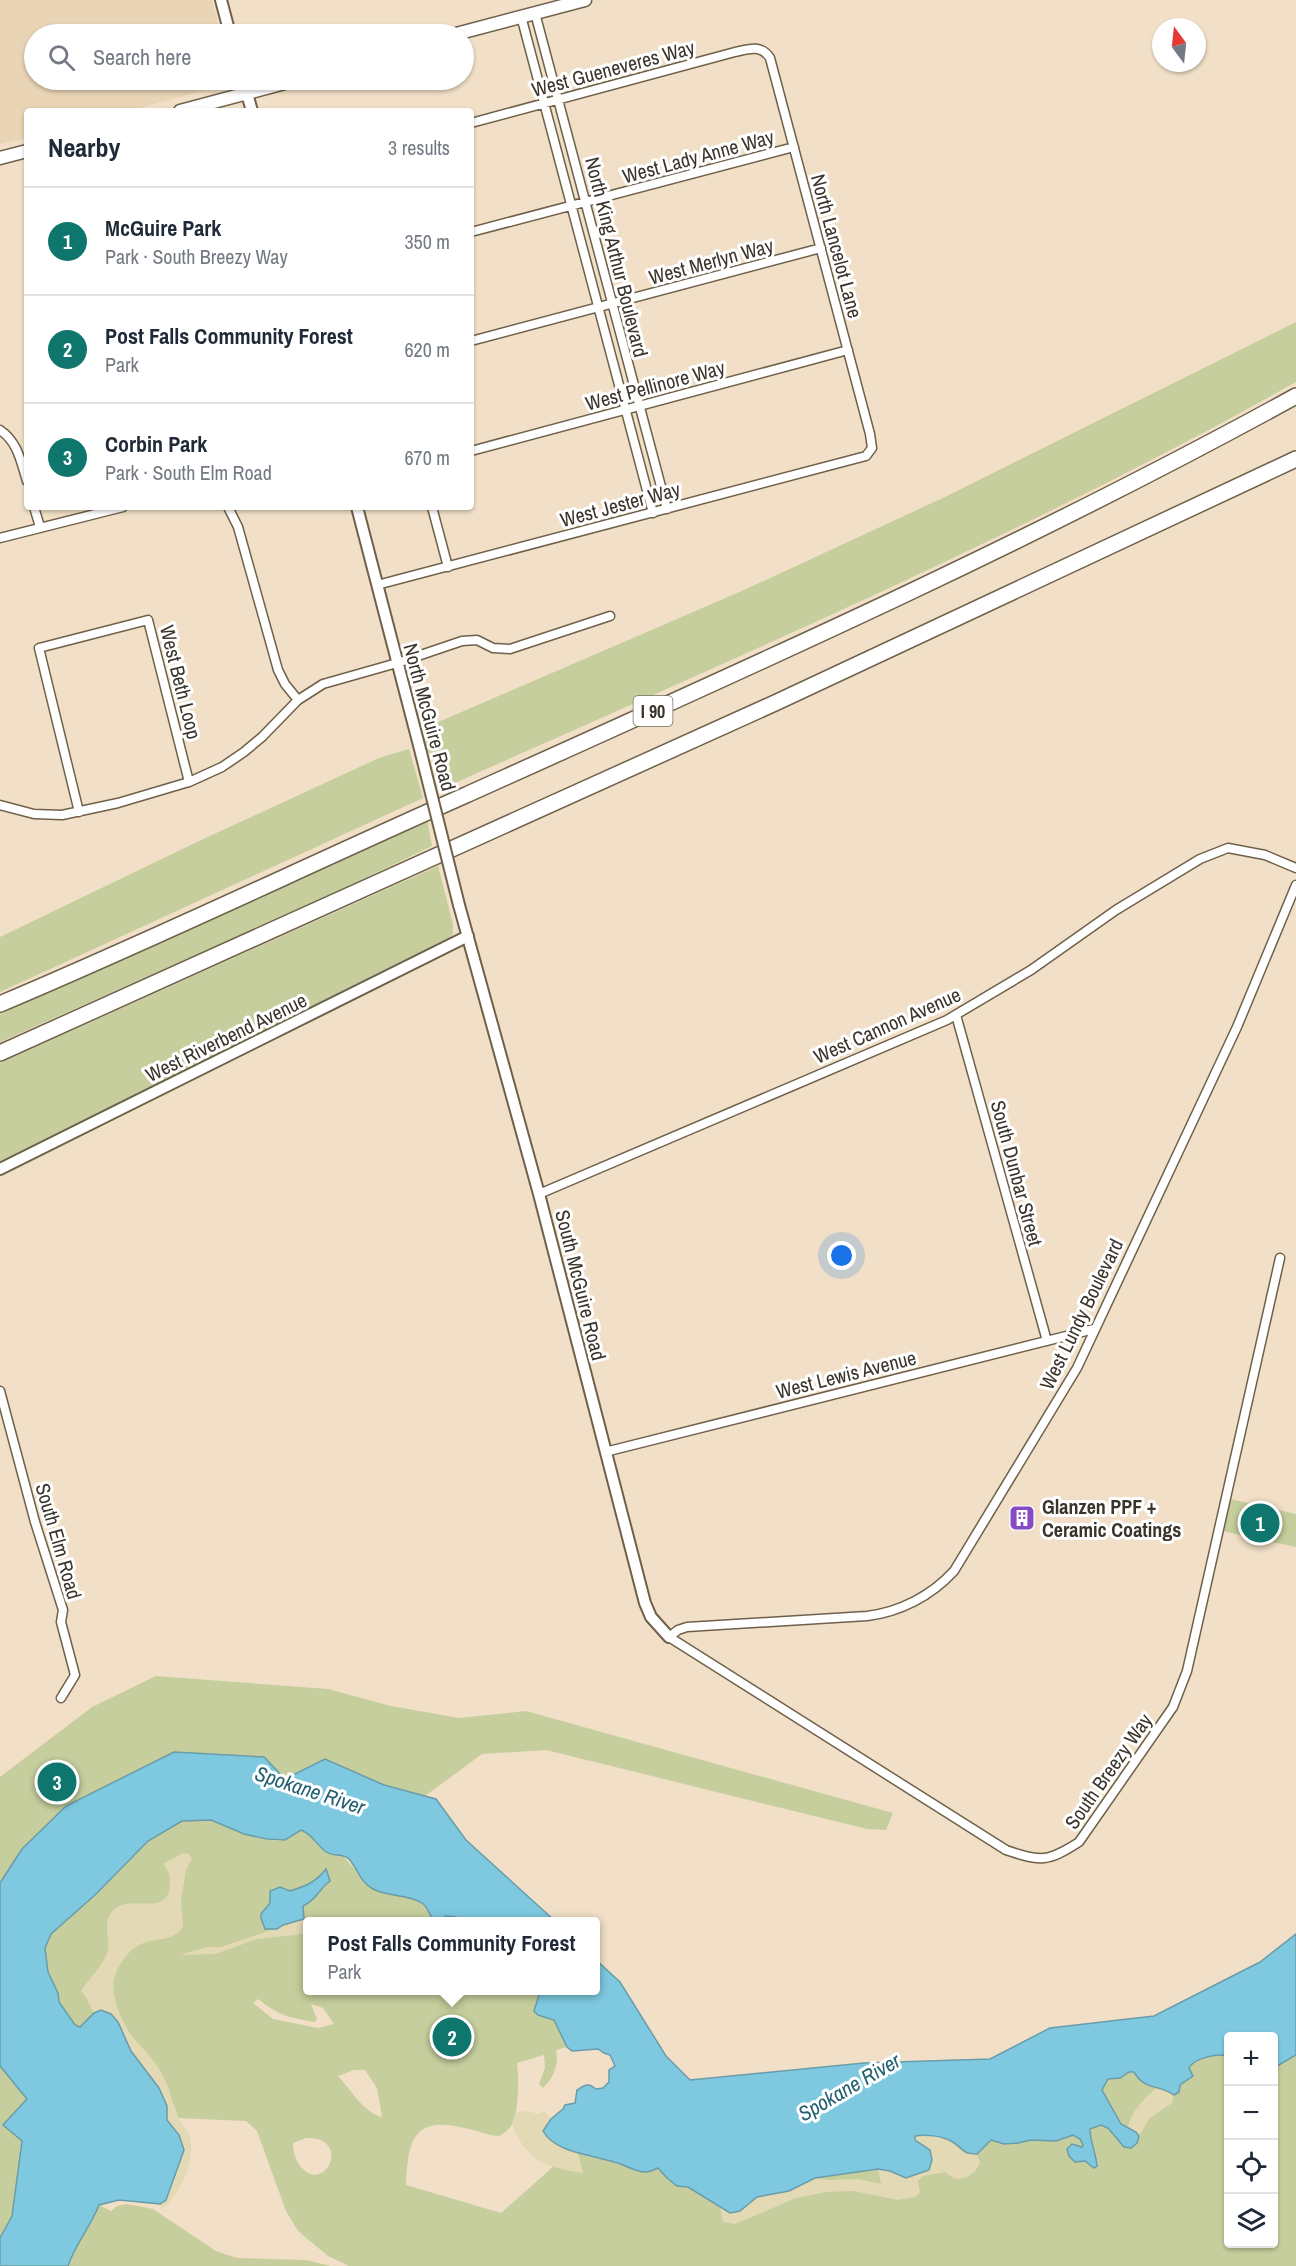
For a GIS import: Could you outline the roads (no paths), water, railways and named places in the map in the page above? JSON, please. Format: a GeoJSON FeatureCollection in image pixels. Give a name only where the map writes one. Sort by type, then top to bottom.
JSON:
{"type":"FeatureCollection","features":[{"type":"Feature","properties":{"kind":"highway","name":"I 90"},"geometry":{"type":"LineString","coordinates":[[0,1004],[668,704],[1015,543],[1216,440],[1296,396]]}},
{"type":"Feature","properties":{"kind":"highway","name":"I 90"},"geometry":{"type":"LineString","coordinates":[[0,1053],[775,704],[1296,459]]}},
{"type":"Feature","properties":{"kind":"main road"},"geometry":{"type":"LineString","coordinates":[[474,29],[585,0]]}},
{"type":"Feature","properties":{"kind":"main road"},"geometry":{"type":"LineString","coordinates":[[191,108],[258,90]]}},
{"type":"Feature","properties":{"kind":"main road"},"geometry":{"type":"LineString","coordinates":[[0,159],[24,152]]}},
{"type":"Feature","properties":{"kind":"street"},"geometry":{"type":"LineString","coordinates":[[221,0],[227,24]]}},
{"type":"Feature","properties":{"kind":"street","name":"North King Arthur Boulevard"},"geometry":{"type":"LineString","coordinates":[[535,13],[667,509]]}},
{"type":"Feature","properties":{"kind":"street","name":"North King Arthur Boulevard"},"geometry":{"type":"LineString","coordinates":[[521,16],[653,513]]}},
{"type":"Feature","properties":{"kind":"street","name":"West Gueneveres Way"},"geometry":{"type":"LineString","coordinates":[[474,122],[752,48],[764,51]]}},
{"type":"Feature","properties":{"kind":"street","name":"North Lancelot Lane"},"geometry":{"type":"LineString","coordinates":[[764,51],[770,58],[848,350],[870,434],[870,452]]}},
{"type":"Feature","properties":{"kind":"street"},"geometry":{"type":"LineString","coordinates":[[246,90],[251,108]]}},
{"type":"Feature","properties":{"kind":"street","name":"West Lady Anne Way"},"geometry":{"type":"LineString","coordinates":[[474,231],[794,147]]}},
{"type":"Feature","properties":{"kind":"street","name":"West Merlyn Way"},"geometry":{"type":"LineString","coordinates":[[474,340],[599,309],[821,248]]}},
{"type":"Feature","properties":{"kind":"street","name":"West Pellinore Way"},"geometry":{"type":"LineString","coordinates":[[474,450],[848,350]]}},
{"type":"Feature","properties":{"kind":"street"},"geometry":{"type":"LineString","coordinates":[[0,430],[18,449],[24,471]]}},
{"type":"Feature","properties":{"kind":"street","name":"West Jester Way"},"geometry":{"type":"LineString","coordinates":[[377,585],[866,456],[870,452]]}},
{"type":"Feature","properties":{"kind":"street"},"geometry":{"type":"LineString","coordinates":[[35,510],[40,527]]}},
{"type":"Feature","properties":{"kind":"street"},"geometry":{"type":"LineString","coordinates":[[0,538],[111,510]]}},
{"type":"Feature","properties":{"kind":"street"},"geometry":{"type":"LineString","coordinates":[[230,510],[235,518],[278,670],[285,684],[298,699]]}},
{"type":"Feature","properties":{"kind":"street","name":"North McGuire Road"},"geometry":{"type":"LineString","coordinates":[[358,510],[468,936]]}},
{"type":"Feature","properties":{"kind":"street"},"geometry":{"type":"LineString","coordinates":[[433,510],[448,567]]}},
{"type":"Feature","properties":{"kind":"street"},"geometry":{"type":"LineString","coordinates":[[0,805],[34,814],[62,815],[118,803],[189,782],[222,768],[244,752],[262,737],[298,699],[323,684],[471,640],[501,649],[522,646],[610,616]]}},
{"type":"Feature","properties":{"kind":"street","name":"West Beth Loop"},"geometry":{"type":"LineString","coordinates":[[79,812],[39,648],[148,620],[189,782]]}},
{"type":"Feature","properties":{"kind":"street","name":"West Cannon Avenue"},"geometry":{"type":"LineString","coordinates":[[539,1194],[956,1015],[1031,970],[1116,910],[1200,859],[1228,848],[1266,855],[1296,868]]}},
{"type":"Feature","properties":{"kind":"street","name":"West Lundy Boulevard"},"geometry":{"type":"LineString","coordinates":[[669,1637],[676,1631],[687,1627],[878,1615],[899,1609],[929,1592],[951,1575],[1077,1368],[1237,1027],[1296,885]]}},
{"type":"Feature","properties":{"kind":"street","name":"West Riverbend Avenue"},"geometry":{"type":"LineString","coordinates":[[0,1169],[468,936]]}},
{"type":"Feature","properties":{"kind":"street","name":"South McGuire Road"},"geometry":{"type":"LineString","coordinates":[[468,936],[539,1194],[645,1603],[651,1617],[669,1637]]}},
{"type":"Feature","properties":{"kind":"street","name":"South Dunbar Street"},"geometry":{"type":"LineString","coordinates":[[956,1015],[1047,1341]]}},
{"type":"Feature","properties":{"kind":"street","name":"South Breezy Way"},"geometry":{"type":"LineString","coordinates":[[669,1637],[1006,1850],[1034,1859],[1058,1856],[1079,1842],[1173,1707],[1187,1671],[1280,1258]]}},
{"type":"Feature","properties":{"kind":"street","name":"West Lewis Avenue"},"geometry":{"type":"LineString","coordinates":[[605,1452],[1094,1329]]}},
{"type":"Feature","properties":{"kind":"street","name":"South Elm Road"},"geometry":{"type":"LineString","coordinates":[[0,1391],[35,1522],[63,1610],[62,1622],[75,1675],[61,1698]]}},
{"type":"Feature","properties":{"kind":"water","name":"Spokane River"},"geometry":{"type":"Polygon","coordinates":[[[174,1752],[264,1757],[285,1779],[325,1759],[384,1785],[436,1799],[466,1840],[551,1917],[431,1917],[426,1907],[416,1900],[379,1892],[369,1886],[350,1860],[344,1856],[328,1853],[301,1830],[285,1840],[267,1839],[244,1834],[211,1820],[182,1821],[148,1841],[95,1895],[51,1934],[45,1948],[48,1972],[58,1993],[59,2002],[75,2025],[80,2027],[94,2013],[101,2010],[111,2014],[118,2022],[131,2051],[159,2088],[167,2106],[167,2120],[179,2135],[184,2150],[166,2200],[160,2204],[119,2200],[99,2205],[68,2266],[0,2266],[0,2238],[12,2216],[22,2141],[3,2125],[27,2099],[0,2066],[0,1883],[22,1849],[66,1806],[174,1752]]]}},
{"type":"Feature","properties":{"kind":"water"},"geometry":{"type":"Polygon","coordinates":[[[326,1869],[330,1881],[303,1906],[303,1919],[277,1929],[265,1929],[261,1914],[270,1903],[270,1891],[280,1887],[290,1891],[314,1880],[326,1869]]]}},
{"type":"Feature","properties":{"kind":"water","name":"Spokane River"},"geometry":{"type":"Polygon","coordinates":[[[1296,1934],[1296,2055],[1278,2065],[1278,2032],[1224,2032],[1224,2055],[1201,2059],[1192,2064],[1189,2068],[1193,2076],[1180,2085],[1179,2092],[1174,2095],[1148,2085],[1134,2072],[1129,2072],[1120,2078],[1108,2079],[1102,2090],[1121,2124],[1139,2136],[1137,2143],[1131,2148],[1124,2147],[1108,2128],[1101,2125],[1090,2129],[1097,2166],[1094,2168],[1085,2161],[1075,2162],[1069,2156],[1067,2149],[1072,2144],[1082,2147],[1083,2145],[1080,2139],[1073,2135],[1056,2141],[1031,2140],[1004,2144],[991,2140],[977,2154],[972,2154],[943,2138],[919,2135],[915,2136],[915,2140],[930,2150],[932,2160],[929,2170],[906,2178],[878,2169],[815,2178],[789,2191],[757,2197],[740,2211],[730,2213],[688,2187],[677,2186],[658,2168],[649,2172],[641,2172],[618,2163],[565,2149],[556,2144],[543,2131],[565,2105],[575,2103],[577,2090],[587,2085],[596,2089],[603,2088],[609,2082],[609,2070],[615,2066],[610,2055],[598,2049],[572,2051],[567,2047],[554,2020],[538,2015],[534,2011],[539,1995],[600,1995],[600,1964],[620,1982],[666,2056],[690,2080],[864,2063],[990,2059],[1050,2028],[1154,2016],[1260,1962],[1296,1934]]]}},
{"type":"Feature","properties":{"kind":"place","name":"Glanzen PPF + Ceramic Coatings"},"geometry":{"type":"Point","coordinates":[1022,1518]}},
{"type":"Feature","properties":{"kind":"place","name":"McGuire Park"},"geometry":{"type":"Point","coordinates":[1260,1523]}},
{"type":"Feature","properties":{"kind":"place","name":"Corbin Park"},"geometry":{"type":"Point","coordinates":[57,1782]}},
{"type":"Feature","properties":{"kind":"place","name":"Post Falls Community Forest"},"geometry":{"type":"Point","coordinates":[452,2037]}}]}
